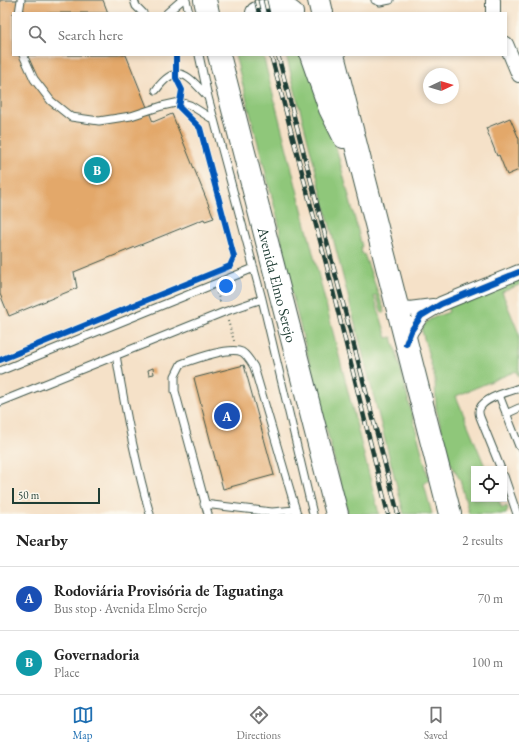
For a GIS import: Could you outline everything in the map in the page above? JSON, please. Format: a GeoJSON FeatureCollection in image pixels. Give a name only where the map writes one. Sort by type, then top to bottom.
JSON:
{"type":"FeatureCollection","features":[{"type":"Feature","properties":{"kind":"main road"},"geometry":{"type":"LineString","coordinates":[[205,0],[208,12]]}},
{"type":"Feature","properties":{"kind":"main road"},"geometry":{"type":"LineString","coordinates":[[319,0],[322,12]]}},
{"type":"Feature","properties":{"kind":"main road"},"geometry":{"type":"LineString","coordinates":[[260,12],[275,6],[291,12]]}},
{"type":"Feature","properties":{"kind":"main road"},"geometry":{"type":"LineString","coordinates":[[311,56],[330,109],[365,182]]}},
{"type":"Feature","properties":{"kind":"main road"},"geometry":{"type":"LineString","coordinates":[[333,56],[450,514]]}},
{"type":"Feature","properties":{"kind":"main road","name":"Avenida Elmo Serejo"},"geometry":{"type":"LineString","coordinates":[[222,59],[337,514]]}},
{"type":"Feature","properties":{"kind":"street"},"geometry":{"type":"LineString","coordinates":[[493,0],[493,12]]}},
{"type":"Feature","properties":{"kind":"street"},"geometry":{"type":"LineString","coordinates":[[507,46],[519,75]]}},
{"type":"Feature","properties":{"kind":"street"},"geometry":{"type":"LineString","coordinates":[[406,344],[411,331],[421,316],[441,304],[519,272]]}},
{"type":"Feature","properties":{"kind":"street"},"geometry":{"type":"LineString","coordinates":[[396,305],[408,309],[441,304]]}},
{"type":"Feature","properties":{"kind":"lane"},"geometry":{"type":"LineString","coordinates":[[19,12],[21,0]]}},
{"type":"Feature","properties":{"kind":"lane"},"geometry":{"type":"LineString","coordinates":[[134,0],[136,6],[142,12]]}},
{"type":"Feature","properties":{"kind":"lane"},"geometry":{"type":"LineString","coordinates":[[168,12],[182,0]]}},
{"type":"Feature","properties":{"kind":"lane"},"geometry":{"type":"LineString","coordinates":[[186,0],[189,12]]}},
{"type":"Feature","properties":{"kind":"lane"},"geometry":{"type":"LineString","coordinates":[[375,0],[380,2],[390,0]]}},
{"type":"Feature","properties":{"kind":"lane"},"geometry":{"type":"LineString","coordinates":[[23,56],[34,79],[51,101],[71,117],[99,121],[131,116],[180,102],[190,105],[214,120]]}},
{"type":"Feature","properties":{"kind":"lane"},"geometry":{"type":"LineString","coordinates":[[199,56],[208,97],[262,299],[313,514]]}},
{"type":"Feature","properties":{"kind":"lane"},"geometry":{"type":"LineString","coordinates":[[156,90],[161,82],[169,76],[177,73],[183,74],[191,79],[208,97]]}},
{"type":"Feature","properties":{"kind":"lane"},"geometry":{"type":"LineString","coordinates":[[0,371],[254,268]]}},
{"type":"Feature","properties":{"kind":"lane"},"geometry":{"type":"LineString","coordinates":[[0,402],[224,312],[262,299]]}},
{"type":"Feature","properties":{"kind":"lane"},"geometry":{"type":"LineString","coordinates":[[204,504],[272,512],[296,512],[254,367],[244,353],[236,350],[207,355],[181,364],[175,376],[174,391],[204,504],[208,514]]}},
{"type":"Feature","properties":{"kind":"lane"},"geometry":{"type":"LineString","coordinates":[[116,356],[126,412],[142,486],[150,514]]}},
{"type":"Feature","properties":{"kind":"lane"},"geometry":{"type":"LineString","coordinates":[[500,466],[480,417],[480,406],[488,400],[519,388]]}},
{"type":"Feature","properties":{"kind":"lane"},"geometry":{"type":"LineString","coordinates":[[499,395],[519,446]]}},
{"type":"Feature","properties":{"kind":"lane"},"geometry":{"type":"LineString","coordinates":[[506,414],[519,408]]}},
{"type":"Feature","properties":{"kind":"lane"},"geometry":{"type":"LineString","coordinates":[[507,484],[518,514]]}},
{"type":"Feature","properties":{"kind":"lane"},"geometry":{"type":"LineString","coordinates":[[308,514],[310,497]]}},
{"type":"Feature","properties":{"kind":"green space"},"geometry":{"type":"Polygon","coordinates":[[[235,56],[263,56],[379,514],[348,514],[287,274],[278,220],[235,56]]]}},
{"type":"Feature","properties":{"kind":"green space"},"geometry":{"type":"Polygon","coordinates":[[[286,56],[303,56],[332,132],[362,246],[362,254],[364,254],[385,312],[382,313],[376,295],[374,296],[387,338],[392,337],[406,389],[404,392],[406,391],[429,480],[424,484],[432,514],[404,514],[286,56]]]}},
{"type":"Feature","properties":{"kind":"green space"},"geometry":{"type":"Polygon","coordinates":[[[519,277],[519,285],[502,292],[519,334],[519,377],[516,371],[456,396],[485,466],[471,466],[471,502],[499,502],[502,508],[507,506],[508,509],[506,514],[469,514],[460,480],[449,460],[436,408],[435,379],[422,331],[423,327],[429,320],[449,312],[447,307],[519,277]]]}},
{"type":"Feature","properties":{"kind":"building"},"geometry":{"type":"Polygon","coordinates":[[[0,0],[103,0],[108,12],[12,12],[12,56],[126,56],[153,122],[172,114],[214,218],[205,221],[204,219],[74,272],[77,288],[9,316],[0,294],[0,0]]]}},
{"type":"Feature","properties":{"kind":"building"},"geometry":{"type":"Polygon","coordinates":[[[510,118],[519,139],[519,170],[507,175],[499,155],[497,156],[486,128],[510,118]]]}},
{"type":"Feature","properties":{"kind":"building"},"geometry":{"type":"Polygon","coordinates":[[[244,365],[274,475],[223,489],[194,378],[244,365]]]}},
{"type":"Feature","properties":{"kind":"building"},"geometry":{"type":"Polygon","coordinates":[[[153,368],[154,374],[149,375],[148,370],[153,368]]]}},
{"type":"Feature","properties":{"kind":"railway"},"geometry":{"type":"LineString","coordinates":[[256,0],[259,12]]}},
{"type":"Feature","properties":{"kind":"railway"},"geometry":{"type":"LineString","coordinates":[[265,0],[268,12]]}},
{"type":"Feature","properties":{"kind":"railway"},"geometry":{"type":"LineString","coordinates":[[271,56],[326,263],[388,514]]}},
{"type":"Feature","properties":{"kind":"railway"},"geometry":{"type":"LineString","coordinates":[[278,56],[398,514]]}},
{"type":"Feature","properties":{"kind":"cycle path"},"geometry":{"type":"LineString","coordinates":[[0,360],[230,266],[234,257],[200,128],[179,107],[182,90],[176,78],[176,56]]}},
{"type":"Feature","properties":{"kind":"cycle path"},"geometry":{"type":"LineString","coordinates":[[406,344],[411,331],[421,316],[441,304],[519,272]]}},
{"type":"Feature","properties":{"kind":"place","name":"Governadoria"},"geometry":{"type":"Point","coordinates":[97,170]}},
{"type":"Feature","properties":{"kind":"place","name":"Rodoviária Provisória de Taguatinga"},"geometry":{"type":"Point","coordinates":[227,416]}}]}
